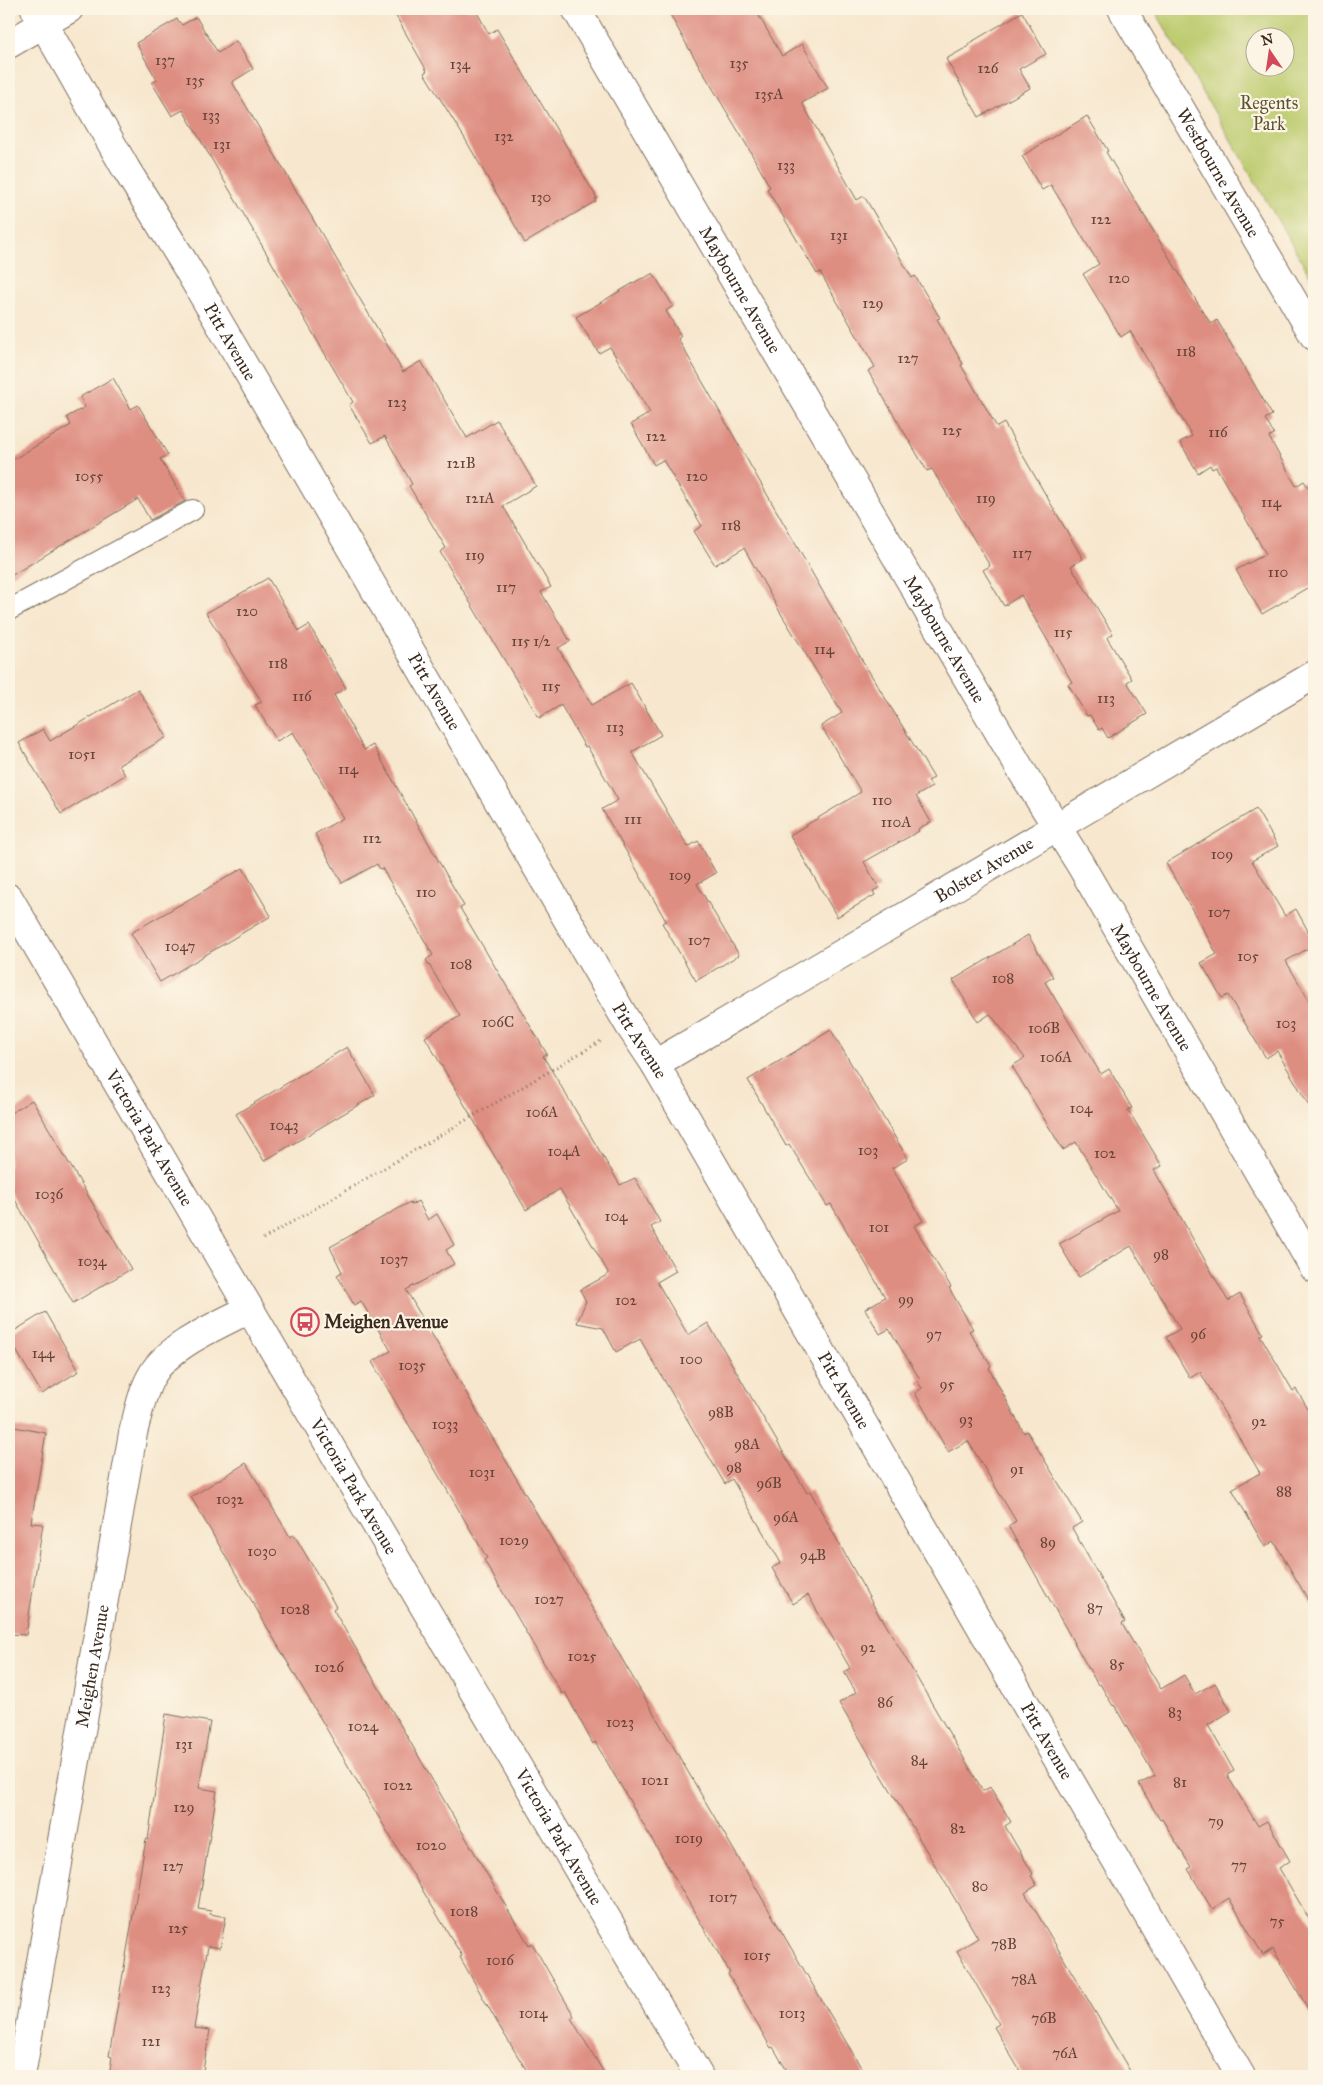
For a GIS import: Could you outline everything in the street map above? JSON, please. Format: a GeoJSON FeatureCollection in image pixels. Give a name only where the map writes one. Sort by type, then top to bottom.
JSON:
{"type":"FeatureCollection","features":[{"type":"Feature","properties":{"kind":"street"},"geometry":{"type":"LineString","coordinates":[[9,44],[39,16],[69,9]]}},
{"type":"Feature","properties":{"kind":"street","name":"Maybourne Avenue"},"geometry":{"type":"LineString","coordinates":[[576,9],[1314,1268]]}},
{"type":"Feature","properties":{"kind":"street","name":"Westbourne Avenue"},"geometry":{"type":"LineString","coordinates":[[1122,9],[1314,336]]}},
{"type":"Feature","properties":{"kind":"street","name":"Pitt Avenue"},"geometry":{"type":"LineString","coordinates":[[39,16],[126,169],[183,261],[630,1025],[655,1064],[1241,2076]]}},
{"type":"Feature","properties":{"kind":"street","name":"Bolster Avenue"},"geometry":{"type":"LineString","coordinates":[[655,1064],[1314,675]]}},
{"type":"Feature","properties":{"kind":"street","name":"Victoria Park Avenue"},"geometry":{"type":"LineString","coordinates":[[9,898],[699,2076]]}},
{"type":"Feature","properties":{"kind":"street","name":"Meighen Avenue"},"geometry":{"type":"LineString","coordinates":[[21,2076],[133,1433],[142,1402],[152,1375],[163,1360],[197,1336],[249,1309]]}},
{"type":"Feature","properties":{"kind":"lane"},"geometry":{"type":"LineString","coordinates":[[9,610],[193,510]]}},
{"type":"Feature","properties":{"kind":"path"},"geometry":{"type":"LineString","coordinates":[[263,1239],[630,1025]]}},
{"type":"Feature","properties":{"kind":"green space","name":"Regents Park"},"geometry":{"type":"Polygon","coordinates":[[[1154,9],[1314,9],[1314,282],[1154,9]]]}},
{"type":"Feature","properties":{"kind":"building"},"geometry":{"type":"Polygon","coordinates":[[[392,9],[475,9],[489,34],[497,29],[597,198],[595,199],[596,201],[525,243],[464,137],[424,73],[427,71],[392,9]]]}},
{"type":"Feature","properties":{"kind":"building"},"geometry":{"type":"Polygon","coordinates":[[[667,9],[755,9],[782,56],[802,44],[828,88],[802,103],[857,200],[864,196],[912,278],[915,276],[940,318],[937,319],[963,364],[961,365],[997,427],[1004,423],[1083,559],[1071,566],[1113,634],[1107,638],[1132,679],[1127,682],[1147,714],[1108,738],[1102,728],[1099,730],[1090,715],[1087,716],[1068,684],[1072,682],[1021,595],[1004,606],[983,570],[990,566],[932,469],[927,471],[868,371],[875,367],[820,272],[817,274],[767,189],[770,187],[667,9]]]}},
{"type":"Feature","properties":{"kind":"building"},"geometry":{"type":"Polygon","coordinates":[[[1022,12],[1046,54],[1019,69],[1030,88],[979,117],[946,59],[1022,12]]]}},
{"type":"Feature","properties":{"kind":"building"},"geometry":{"type":"Polygon","coordinates":[[[196,17],[218,53],[236,41],[253,69],[232,82],[403,372],[421,361],[467,438],[497,420],[536,486],[503,506],[551,587],[541,592],[570,641],[558,648],[592,705],[631,683],[661,735],[632,752],[688,847],[698,841],[716,873],[697,884],[739,955],[696,981],[662,923],[666,921],[602,809],[618,800],[587,746],[585,747],[561,705],[539,718],[440,552],[446,548],[409,486],[412,484],[385,436],[372,443],[349,405],[353,402],[183,110],[172,116],[152,83],[157,80],[136,43],[177,19],[182,25],[196,17]]]}},
{"type":"Feature","properties":{"kind":"building"},"geometry":{"type":"Polygon","coordinates":[[[1087,116],[1108,151],[1106,152],[1172,262],[1211,324],[1217,320],[1272,415],[1265,419],[1274,434],[1269,437],[1296,486],[1304,481],[1314,496],[1314,584],[1262,614],[1236,570],[1266,554],[1216,467],[1212,469],[1210,465],[1198,473],[1180,442],[1192,436],[1162,384],[1130,331],[1121,337],[1083,274],[1099,264],[1051,185],[1042,190],[1022,156],[1087,116]]]}},
{"type":"Feature","properties":{"kind":"building"},"geometry":{"type":"Polygon","coordinates":[[[653,273],[673,306],[666,311],[681,336],[678,339],[862,660],[934,778],[928,781],[932,787],[916,796],[931,822],[918,829],[919,831],[864,862],[879,888],[873,891],[875,895],[837,917],[790,835],[861,792],[821,726],[842,713],[780,612],[744,548],[715,565],[694,531],[702,526],[663,460],[654,465],[631,424],[650,413],[610,347],[599,353],[576,317],[653,273]]]}},
{"type":"Feature","properties":{"kind":"building"},"geometry":{"type":"Polygon","coordinates":[[[113,378],[131,409],[138,405],[168,455],[160,459],[185,501],[150,520],[138,499],[9,577],[9,462],[71,425],[67,417],[85,407],[80,397],[113,378]]]}},
{"type":"Feature","properties":{"kind":"building"},"geometry":{"type":"Polygon","coordinates":[[[268,578],[299,631],[309,625],[346,688],[334,695],[364,750],[373,745],[464,906],[460,908],[547,1054],[543,1056],[620,1185],[635,1178],[660,1222],[651,1227],[676,1271],[657,1282],[688,1335],[708,1323],[807,1493],[810,1491],[881,1619],[983,1791],[990,1787],[1011,1822],[1005,1826],[1033,1874],[1031,1876],[1037,1885],[1025,1893],[1133,2076],[1023,2076],[994,2027],[999,2024],[957,1951],[978,1938],[839,1703],[856,1692],[844,1672],[850,1668],[808,1595],[793,1604],[772,1568],[781,1563],[732,1479],[725,1484],[640,1339],[616,1352],[603,1328],[577,1323],[586,1301],[580,1290],[609,1274],[560,1189],[526,1210],[425,1037],[460,1016],[426,960],[433,955],[382,868],[380,869],[377,864],[342,883],[315,834],[343,818],[293,732],[277,741],[255,705],[262,702],[206,613],[268,578]]]}},
{"type":"Feature","properties":{"kind":"building"},"geometry":{"type":"Polygon","coordinates":[[[138,689],[167,737],[119,765],[125,775],[61,814],[19,743],[43,729],[50,741],[138,689]]]}},
{"type":"Feature","properties":{"kind":"building"},"geometry":{"type":"Polygon","coordinates":[[[1256,809],[1278,846],[1252,861],[1285,916],[1296,909],[1314,942],[1314,945],[1286,961],[1314,1009],[1314,1114],[1277,1051],[1266,1058],[1228,995],[1222,998],[1201,963],[1217,954],[1166,863],[1256,809]]]}},
{"type":"Feature","properties":{"kind":"building"},"geometry":{"type":"Polygon","coordinates":[[[243,868],[271,916],[160,982],[131,933],[243,868]]]}},
{"type":"Feature","properties":{"kind":"building"},"geometry":{"type":"Polygon","coordinates":[[[1028,935],[1053,977],[1045,982],[1072,1027],[1101,1074],[1109,1069],[1132,1108],[1128,1110],[1162,1166],[1154,1170],[1228,1301],[1240,1294],[1263,1334],[1260,1335],[1293,1391],[1296,1389],[1314,1419],[1314,1610],[1274,1541],[1265,1547],[1232,1489],[1260,1473],[1200,1372],[1190,1378],[1166,1337],[1180,1329],[1131,1246],[1079,1277],[1059,1244],[1118,1211],[1076,1142],[1063,1150],[1012,1066],[1025,1058],[990,1014],[978,1022],[953,980],[1028,935]]]}},
{"type":"Feature","properties":{"kind":"building"},"geometry":{"type":"Polygon","coordinates":[[[831,1030],[908,1159],[892,1168],[923,1221],[914,1226],[951,1287],[949,1288],[973,1329],[969,1331],[991,1366],[989,1368],[1024,1433],[1027,1431],[1082,1522],[1072,1528],[1125,1622],[1122,1624],[1161,1689],[1184,1675],[1195,1694],[1215,1683],[1231,1711],[1208,1725],[1234,1771],[1227,1775],[1258,1826],[1267,1821],[1290,1861],[1279,1868],[1314,1927],[1314,2019],[1273,1949],[1263,1955],[1229,1898],[1212,1909],[1188,1869],[1191,1867],[1139,1784],[1155,1776],[1114,1705],[1100,1684],[1098,1685],[1008,1526],[1016,1521],[968,1441],[948,1452],[915,1393],[922,1388],[917,1381],[920,1379],[889,1329],[880,1334],[865,1309],[885,1297],[831,1204],[827,1206],[789,1144],[786,1146],[748,1080],[831,1030]]]}},
{"type":"Feature","properties":{"kind":"building"},"geometry":{"type":"Polygon","coordinates":[[[347,1047],[375,1095],[264,1161],[236,1114],[347,1047]]]}},
{"type":"Feature","properties":{"kind":"building"},"geometry":{"type":"Polygon","coordinates":[[[32,1100],[131,1269],[73,1303],[9,1189],[9,1114],[32,1100]]]}},
{"type":"Feature","properties":{"kind":"building"},"geometry":{"type":"Polygon","coordinates":[[[418,1201],[428,1220],[437,1214],[454,1245],[446,1250],[454,1264],[406,1290],[866,2076],[790,2076],[773,2047],[771,2048],[728,1974],[730,1973],[604,1757],[595,1742],[593,1744],[565,1692],[562,1694],[484,1560],[487,1558],[372,1362],[391,1351],[361,1301],[354,1305],[337,1275],[342,1272],[330,1247],[410,1202],[411,1205],[418,1201]]]}},
{"type":"Feature","properties":{"kind":"building"},"geometry":{"type":"Polygon","coordinates":[[[45,1312],[79,1371],[42,1394],[9,1338],[9,1334],[45,1312]]]}},
{"type":"Feature","properties":{"kind":"building"},"geometry":{"type":"Polygon","coordinates":[[[9,1426],[46,1433],[31,1523],[43,1524],[26,1635],[9,1634],[9,1426]]]}},
{"type":"Feature","properties":{"kind":"building"},"geometry":{"type":"Polygon","coordinates":[[[246,1463],[290,1537],[294,1535],[321,1580],[336,1607],[333,1609],[495,1888],[529,1945],[532,1943],[574,2016],[571,2018],[606,2076],[530,2076],[498,2024],[460,1957],[462,1956],[191,1497],[246,1463]]]}},
{"type":"Feature","properties":{"kind":"building"},"geometry":{"type":"Polygon","coordinates":[[[166,1714],[210,1722],[199,1788],[217,1791],[198,1909],[211,1911],[210,1914],[226,1917],[220,1948],[208,1946],[194,2028],[210,2030],[202,2076],[109,2076],[112,2057],[109,2056],[146,1839],[148,1840],[166,1714]]]}},
{"type":"Feature","properties":{"kind":"place","name":"Meighen Avenue"},"geometry":{"type":"Point","coordinates":[305,1322]}}]}
